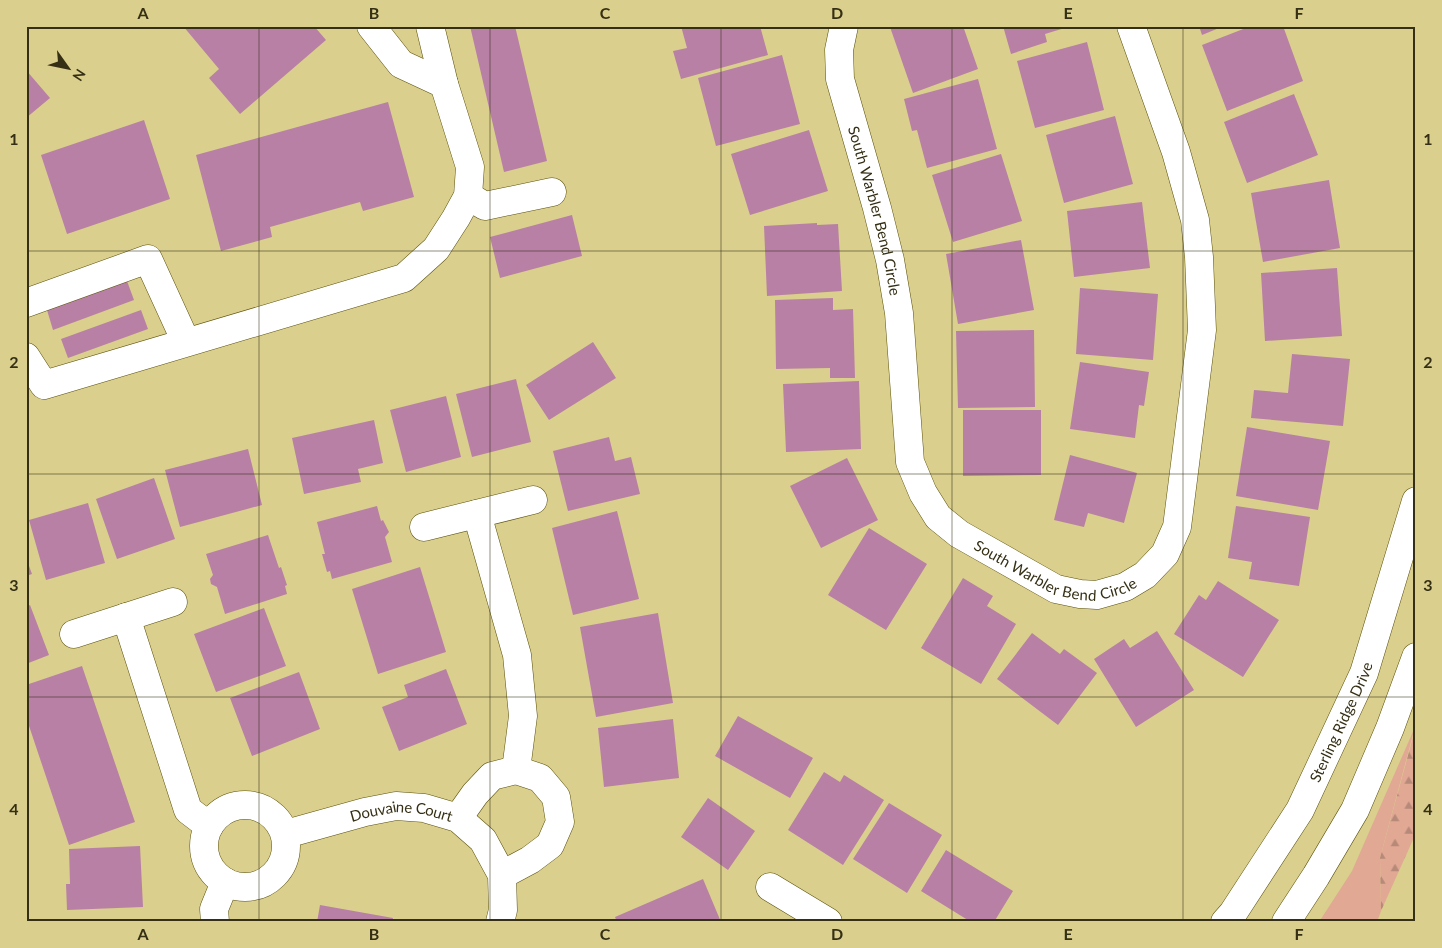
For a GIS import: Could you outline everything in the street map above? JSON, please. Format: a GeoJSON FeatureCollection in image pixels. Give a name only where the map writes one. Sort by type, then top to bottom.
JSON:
{"type":"FeatureCollection","features":[{"type":"Feature","properties":{"kind":"street"},"geometry":{"type":"LineString","coordinates":[[371,26],[401,64],[444,84]]}},
{"type":"Feature","properties":{"kind":"street"},"geometry":{"type":"LineString","coordinates":[[26,357],[44,385],[404,278],[436,249],[468,196],[470,167],[444,84],[430,26]]}},
{"type":"Feature","properties":{"kind":"street","name":"South Warbler Bend Circle"},"geometry":{"type":"LineString","coordinates":[[844,26],[838,50],[840,79],[890,260],[899,313],[910,462],[923,493],[938,517],[959,534],[1056,589],[1097,595],[1125,587],[1145,575],[1165,554],[1177,527],[1202,330],[1202,292],[1195,220],[1176,152],[1130,26]]}},
{"type":"Feature","properties":{"kind":"street"},"geometry":{"type":"LineString","coordinates":[[468,196],[485,206],[552,192]]}},
{"type":"Feature","properties":{"kind":"street"},"geometry":{"type":"LineString","coordinates":[[26,303],[148,259],[186,342]]}},
{"type":"Feature","properties":{"kind":"street"},"geometry":{"type":"LineString","coordinates":[[424,527],[533,500]]}},
{"type":"Feature","properties":{"kind":"street","name":"Sterling Ridge Drive"},"geometry":{"type":"LineString","coordinates":[[1225,922],[1233,913],[1300,810],[1364,673],[1416,501]]}},
{"type":"Feature","properties":{"kind":"street"},"geometry":{"type":"LineString","coordinates":[[477,514],[517,655],[523,716],[516,770]]}},
{"type":"Feature","properties":{"kind":"street"},"geometry":{"type":"LineString","coordinates":[[74,634],[173,602]]}},
{"type":"Feature","properties":{"kind":"street"},"geometry":{"type":"LineString","coordinates":[[126,617],[188,810],[208,826]]}},
{"type":"Feature","properties":{"kind":"street"},"geometry":{"type":"LineString","coordinates":[[1286,922],[1355,810],[1390,728],[1416,658]]}},
{"type":"Feature","properties":{"kind":"street"},"geometry":{"type":"LineString","coordinates":[[458,818],[475,794],[492,776],[516,770],[540,778],[556,797],[560,822],[550,845],[530,860],[502,875]]}},
{"type":"Feature","properties":{"kind":"street"},"geometry":{"type":"LineString","coordinates":[[247,804],[262,808],[276,817],[286,834],[287,847],[283,863],[273,877],[258,886],[241,887],[225,882],[212,871],[205,857],[204,841],[208,826],[218,814],[232,806],[247,804]]}},
{"type":"Feature","properties":{"kind":"street","name":"Douvaine Court"},"geometry":{"type":"LineString","coordinates":[[286,834],[365,812],[396,806],[424,808],[458,818],[483,840],[502,875],[503,910],[500,922]]}},
{"type":"Feature","properties":{"kind":"street"},"geometry":{"type":"LineString","coordinates":[[215,922],[214,909],[225,882]]}},
{"type":"Feature","properties":{"kind":"street"},"geometry":{"type":"LineString","coordinates":[[770,888],[817,919]]}},
{"type":"Feature","properties":{"kind":"green space"},"geometry":{"type":"Polygon","coordinates":[[[1416,726],[1416,833],[1381,911],[1380,858],[1416,726]]]}},
{"type":"Feature","properties":{"kind":"green space"},"geometry":{"type":"Polygon","coordinates":[[[1415,727],[1380,858],[1381,911],[1377,922],[1319,922],[1352,871],[1415,727]]]}},
{"type":"Feature","properties":{"kind":"building"},"geometry":{"type":"Polygon","coordinates":[[[183,26],[314,26],[326,40],[240,114],[209,78],[219,69],[183,26]]]}},
{"type":"Feature","properties":{"kind":"building"},"geometry":{"type":"Polygon","coordinates":[[[470,26],[515,26],[547,161],[504,172],[470,26]]]}},
{"type":"Feature","properties":{"kind":"building"},"geometry":{"type":"Polygon","coordinates":[[[681,26],[760,26],[768,55],[681,79],[673,51],[687,48],[681,26]]]}},
{"type":"Feature","properties":{"kind":"building"},"geometry":{"type":"Polygon","coordinates":[[[963,26],[978,69],[913,93],[890,27],[963,26]]]}},
{"type":"Feature","properties":{"kind":"building"},"geometry":{"type":"Polygon","coordinates":[[[1003,26],[1068,27],[1045,34],[1047,42],[1011,54],[1003,26]]]}},
{"type":"Feature","properties":{"kind":"building"},"geometry":{"type":"Polygon","coordinates":[[[1199,26],[1224,26],[1202,35],[1199,26]]]}},
{"type":"Feature","properties":{"kind":"building"},"geometry":{"type":"Polygon","coordinates":[[[1251,26],[1283,26],[1303,81],[1227,111],[1202,45],[1251,26]]]}},
{"type":"Feature","properties":{"kind":"building"},"geometry":{"type":"Polygon","coordinates":[[[1087,42],[1104,110],[1035,128],[1017,61],[1087,42]]]}},
{"type":"Feature","properties":{"kind":"building"},"geometry":{"type":"Polygon","coordinates":[[[782,55],[800,124],[716,146],[698,78],[782,55]]]}},
{"type":"Feature","properties":{"kind":"building"},"geometry":{"type":"Polygon","coordinates":[[[26,70],[50,98],[26,118],[26,70]]]}},
{"type":"Feature","properties":{"kind":"building"},"geometry":{"type":"Polygon","coordinates":[[[978,79],[997,149],[927,168],[917,130],[912,131],[904,99],[978,79]]]}},
{"type":"Feature","properties":{"kind":"building"},"geometry":{"type":"Polygon","coordinates":[[[1294,94],[1318,155],[1247,183],[1224,122],[1294,94]]]}},
{"type":"Feature","properties":{"kind":"building"},"geometry":{"type":"Polygon","coordinates":[[[388,102],[414,197],[363,211],[360,202],[270,227],[272,237],[221,251],[196,155],[388,102]]]}},
{"type":"Feature","properties":{"kind":"building"},"geometry":{"type":"Polygon","coordinates":[[[1115,116],[1133,184],[1064,203],[1046,135],[1115,116]]]}},
{"type":"Feature","properties":{"kind":"building"},"geometry":{"type":"Polygon","coordinates":[[[144,120],[170,199],[67,234],[41,155],[144,120]]]}},
{"type":"Feature","properties":{"kind":"building"},"geometry":{"type":"Polygon","coordinates":[[[809,130],[828,191],[750,215],[731,154],[809,130]]]}},
{"type":"Feature","properties":{"kind":"building"},"geometry":{"type":"Polygon","coordinates":[[[1001,154],[1022,221],[953,242],[932,175],[1001,154]]]}},
{"type":"Feature","properties":{"kind":"building"},"geometry":{"type":"Polygon","coordinates":[[[1329,180],[1340,248],[1263,262],[1251,193],[1329,180]]]}},
{"type":"Feature","properties":{"kind":"building"},"geometry":{"type":"Polygon","coordinates":[[[1142,202],[1150,268],[1074,277],[1067,211],[1142,202]]]}},
{"type":"Feature","properties":{"kind":"building"},"geometry":{"type":"Polygon","coordinates":[[[572,215],[582,256],[500,278],[490,237],[572,215]]]}},
{"type":"Feature","properties":{"kind":"building"},"geometry":{"type":"Polygon","coordinates":[[[817,223],[817,225],[838,224],[842,291],[767,296],[764,226],[817,223]]]}},
{"type":"Feature","properties":{"kind":"building"},"geometry":{"type":"Polygon","coordinates":[[[1021,240],[1034,310],[958,324],[946,254],[1021,240]]]}},
{"type":"Feature","properties":{"kind":"building"},"geometry":{"type":"Polygon","coordinates":[[[1337,268],[1342,336],[1265,341],[1261,273],[1337,268]]]}},
{"type":"Feature","properties":{"kind":"building"},"geometry":{"type":"Polygon","coordinates":[[[127,281],[134,300],[53,330],[47,310],[127,281]]]}},
{"type":"Feature","properties":{"kind":"building"},"geometry":{"type":"Polygon","coordinates":[[[1080,288],[1158,294],[1153,360],[1076,354],[1080,288]]]}},
{"type":"Feature","properties":{"kind":"building"},"geometry":{"type":"Polygon","coordinates":[[[833,298],[833,310],[853,309],[855,378],[830,378],[830,368],[776,369],[775,300],[833,298]]]}},
{"type":"Feature","properties":{"kind":"building"},"geometry":{"type":"Polygon","coordinates":[[[141,310],[148,329],[68,358],[61,339],[141,310]]]}},
{"type":"Feature","properties":{"kind":"building"},"geometry":{"type":"Polygon","coordinates":[[[1034,330],[1035,407],[958,408],[956,331],[1034,330]]]}},
{"type":"Feature","properties":{"kind":"building"},"geometry":{"type":"Polygon","coordinates":[[[593,342],[616,378],[549,420],[526,385],[593,342]]]}},
{"type":"Feature","properties":{"kind":"building"},"geometry":{"type":"Polygon","coordinates":[[[1292,354],[1350,359],[1343,426],[1251,418],[1254,390],[1288,393],[1292,354]]]}},
{"type":"Feature","properties":{"kind":"building"},"geometry":{"type":"Polygon","coordinates":[[[1080,362],[1149,372],[1144,406],[1139,405],[1135,438],[1070,429],[1080,362]]]}},
{"type":"Feature","properties":{"kind":"building"},"geometry":{"type":"Polygon","coordinates":[[[516,379],[531,442],[472,457],[456,394],[516,379]]]}},
{"type":"Feature","properties":{"kind":"building"},"geometry":{"type":"Polygon","coordinates":[[[859,381],[861,449],[786,452],[783,384],[859,381]]]}},
{"type":"Feature","properties":{"kind":"building"},"geometry":{"type":"Polygon","coordinates":[[[446,396],[461,457],[406,472],[390,410],[446,396]]]}},
{"type":"Feature","properties":{"kind":"building"},"geometry":{"type":"Polygon","coordinates":[[[963,410],[1041,410],[1041,475],[963,476],[963,410]]]}},
{"type":"Feature","properties":{"kind":"building"},"geometry":{"type":"Polygon","coordinates":[[[374,420],[383,463],[358,469],[361,482],[304,494],[292,438],[374,420]]]}},
{"type":"Feature","properties":{"kind":"building"},"geometry":{"type":"Polygon","coordinates":[[[1247,427],[1330,441],[1318,510],[1236,496],[1247,427]]]}},
{"type":"Feature","properties":{"kind":"building"},"geometry":{"type":"Polygon","coordinates":[[[609,437],[615,461],[631,457],[640,494],[568,511],[553,451],[609,437]]]}},
{"type":"Feature","properties":{"kind":"building"},"geometry":{"type":"Polygon","coordinates":[[[248,449],[262,505],[180,527],[165,470],[248,449]]]}},
{"type":"Feature","properties":{"kind":"building"},"geometry":{"type":"Polygon","coordinates":[[[1070,455],[1137,473],[1124,523],[1088,513],[1084,527],[1054,520],[1070,455]]]}},
{"type":"Feature","properties":{"kind":"building"},"geometry":{"type":"Polygon","coordinates":[[[847,458],[878,520],[821,548],[790,486],[847,458]]]}},
{"type":"Feature","properties":{"kind":"building"},"geometry":{"type":"Polygon","coordinates":[[[154,478],[175,539],[117,559],[96,499],[154,478]]]}},
{"type":"Feature","properties":{"kind":"building"},"geometry":{"type":"Polygon","coordinates":[[[88,503],[105,563],[46,580],[29,520],[88,503]]]}},
{"type":"Feature","properties":{"kind":"building"},"geometry":{"type":"Polygon","coordinates":[[[377,506],[381,521],[383,520],[389,532],[385,537],[392,562],[332,579],[330,571],[327,572],[322,554],[325,554],[317,522],[377,506]]]}},
{"type":"Feature","properties":{"kind":"building"},"geometry":{"type":"Polygon","coordinates":[[[1236,506],[1310,517],[1299,586],[1249,579],[1252,562],[1228,558],[1236,506]]]}},
{"type":"Feature","properties":{"kind":"building"},"geometry":{"type":"Polygon","coordinates":[[[617,511],[639,599],[573,615],[552,528],[617,511]]]}},
{"type":"Feature","properties":{"kind":"building"},"geometry":{"type":"Polygon","coordinates":[[[869,528],[927,564],[886,630],[828,595],[869,528]]]}},
{"type":"Feature","properties":{"kind":"building"},"geometry":{"type":"Polygon","coordinates":[[[268,535],[287,585],[285,586],[287,594],[225,614],[217,587],[211,584],[210,579],[213,575],[206,554],[268,535]]]}},
{"type":"Feature","properties":{"kind":"building"},"geometry":{"type":"Polygon","coordinates":[[[26,558],[32,574],[26,576],[26,558]]]}},
{"type":"Feature","properties":{"kind":"building"},"geometry":{"type":"Polygon","coordinates":[[[420,567],[446,652],[378,674],[352,589],[420,567]]]}},
{"type":"Feature","properties":{"kind":"building"},"geometry":{"type":"Polygon","coordinates":[[[963,578],[993,596],[987,606],[1016,624],[981,684],[921,648],[963,578]]]}},
{"type":"Feature","properties":{"kind":"building"},"geometry":{"type":"Polygon","coordinates":[[[1218,581],[1279,620],[1243,677],[1174,634],[1199,595],[1206,600],[1218,581]]]}},
{"type":"Feature","properties":{"kind":"building"},"geometry":{"type":"Polygon","coordinates":[[[30,605],[49,655],[26,664],[26,607],[30,605]]]}},
{"type":"Feature","properties":{"kind":"building"},"geometry":{"type":"Polygon","coordinates":[[[264,608],[286,666],[216,692],[194,634],[264,608]]]}},
{"type":"Feature","properties":{"kind":"building"},"geometry":{"type":"Polygon","coordinates":[[[658,613],[673,703],[596,717],[580,627],[658,613]]]}},
{"type":"Feature","properties":{"kind":"building"},"geometry":{"type":"Polygon","coordinates":[[[1157,631],[1194,690],[1136,727],[1094,659],[1124,639],[1130,648],[1157,631]]]}},
{"type":"Feature","properties":{"kind":"building"},"geometry":{"type":"Polygon","coordinates":[[[1032,633],[1060,654],[1064,649],[1097,673],[1058,725],[997,679],[1032,633]]]}},
{"type":"Feature","properties":{"kind":"building"},"geometry":{"type":"Polygon","coordinates":[[[82,666],[135,822],[69,845],[26,717],[26,685],[82,666]]]}},
{"type":"Feature","properties":{"kind":"building"},"geometry":{"type":"Polygon","coordinates":[[[446,669],[467,724],[399,751],[382,707],[408,697],[404,685],[446,669]]]}},
{"type":"Feature","properties":{"kind":"building"},"geometry":{"type":"Polygon","coordinates":[[[299,672],[320,729],[252,756],[230,698],[299,672]]]}},
{"type":"Feature","properties":{"kind":"building"},"geometry":{"type":"Polygon","coordinates":[[[738,716],[813,758],[790,798],[715,756],[738,716]]]}},
{"type":"Feature","properties":{"kind":"building"},"geometry":{"type":"Polygon","coordinates":[[[673,719],[679,778],[604,787],[598,728],[673,719]]]}},
{"type":"Feature","properties":{"kind":"building"},"geometry":{"type":"Polygon","coordinates":[[[824,772],[840,782],[844,775],[884,800],[843,865],[788,830],[824,772]]]}},
{"type":"Feature","properties":{"kind":"building"},"geometry":{"type":"Polygon","coordinates":[[[708,798],[755,831],[728,870],[681,837],[708,798]]]}},
{"type":"Feature","properties":{"kind":"building"},"geometry":{"type":"Polygon","coordinates":[[[889,803],[942,835],[907,893],[853,859],[889,803]]]}},
{"type":"Feature","properties":{"kind":"building"},"geometry":{"type":"Polygon","coordinates":[[[140,846],[143,907],[67,910],[66,884],[70,884],[69,849],[140,846]]]}},
{"type":"Feature","properties":{"kind":"building"},"geometry":{"type":"Polygon","coordinates":[[[946,850],[1013,891],[994,922],[971,922],[921,891],[946,850]]]}},
{"type":"Feature","properties":{"kind":"building"},"geometry":{"type":"Polygon","coordinates":[[[703,879],[721,922],[617,922],[615,917],[703,879]]]}},
{"type":"Feature","properties":{"kind":"building"},"geometry":{"type":"Polygon","coordinates":[[[320,905],[393,918],[392,922],[317,922],[320,905]]]}},
{"type":"Feature","properties":{"kind":"building"},"geometry":{"type":"Polygon","coordinates":[[[84,920],[103,920],[103,922],[84,922],[84,920]]]}}]}
